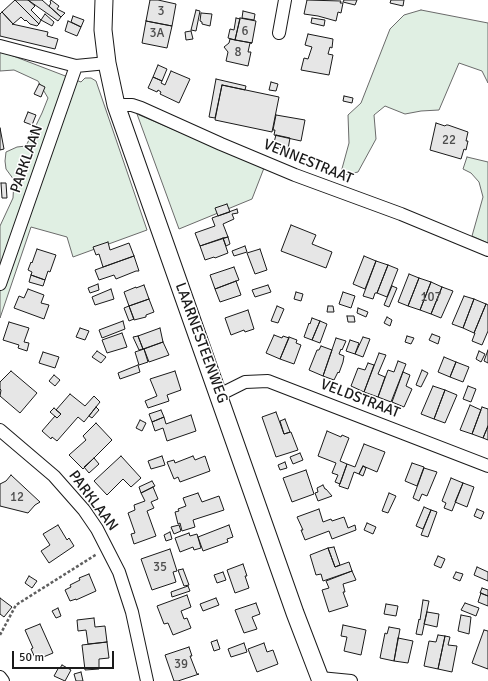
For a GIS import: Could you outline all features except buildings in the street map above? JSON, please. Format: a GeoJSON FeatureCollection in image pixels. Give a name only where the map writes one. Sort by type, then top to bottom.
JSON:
{"type":"FeatureCollection","features":[{"type":"Feature","properties":{"kind":"street","name":"LAARNESTEENWEG"},"geometry":{"type":"LineString","coordinates":[[104,0],[103,30],[107,63],[116,105],[295,613],[321,679]]}},
{"type":"Feature","properties":{"kind":"street"},"geometry":{"type":"LineString","coordinates":[[279,34],[285,0]]}},
{"type":"Feature","properties":{"kind":"street"},"geometry":{"type":"LineString","coordinates":[[0,46],[76,66],[107,63]]}},
{"type":"Feature","properties":{"kind":"street","name":"PARKLAAN"},"geometry":{"type":"LineString","coordinates":[[0,284],[76,66]]}},
{"type":"Feature","properties":{"kind":"street","name":"VENNESTRAAT"},"geometry":{"type":"LineString","coordinates":[[116,105],[132,105],[142,108],[221,144],[295,175],[401,214],[488,250]]}},
{"type":"Feature","properties":{"kind":"street","name":"VELDSTRAAT"},"geometry":{"type":"LineString","coordinates":[[219,395],[246,382],[268,381],[488,466]]}},
{"type":"Feature","properties":{"kind":"street","name":"PARKLAAN"},"geometry":{"type":"LineString","coordinates":[[0,430],[54,476],[84,510],[97,529],[119,572],[132,612],[147,681]]}},
{"type":"Feature","properties":{"kind":"street"},"geometry":{"type":"LineString","coordinates":[[0,677],[3,681]]}},
{"type":"Feature","properties":{"kind":"street"},"geometry":{"type":"LineString","coordinates":[[321,679],[351,681]]}},
{"type":"Feature","properties":{"kind":"path"},"geometry":{"type":"LineString","coordinates":[[0,635],[16,605],[107,547]]}},
{"type":"Feature","properties":{"kind":"green space"},"geometry":{"type":"Polygon","coordinates":[[[421,10],[488,23],[488,83],[482,71],[459,63],[439,110],[405,114],[385,106],[374,115],[376,139],[358,172],[340,176],[349,143],[348,115],[361,103],[390,29],[404,15],[421,10]]]}},
{"type":"Feature","properties":{"kind":"green space"},"geometry":{"type":"Polygon","coordinates":[[[0,52],[81,82],[85,78],[91,78],[96,81],[147,230],[73,257],[67,237],[31,227],[0,318],[0,226],[13,198],[14,180],[6,169],[6,152],[17,147],[26,146],[48,98],[38,81],[14,70],[0,71],[0,52]]]}},
{"type":"Feature","properties":{"kind":"green space"},"geometry":{"type":"Polygon","coordinates":[[[137,114],[264,168],[252,199],[179,229],[137,114]]]}},
{"type":"Feature","properties":{"kind":"green space"},"geometry":{"type":"Polygon","coordinates":[[[467,157],[488,162],[488,243],[472,236],[483,197],[479,182],[471,173],[463,169],[467,157]]]}}]}
